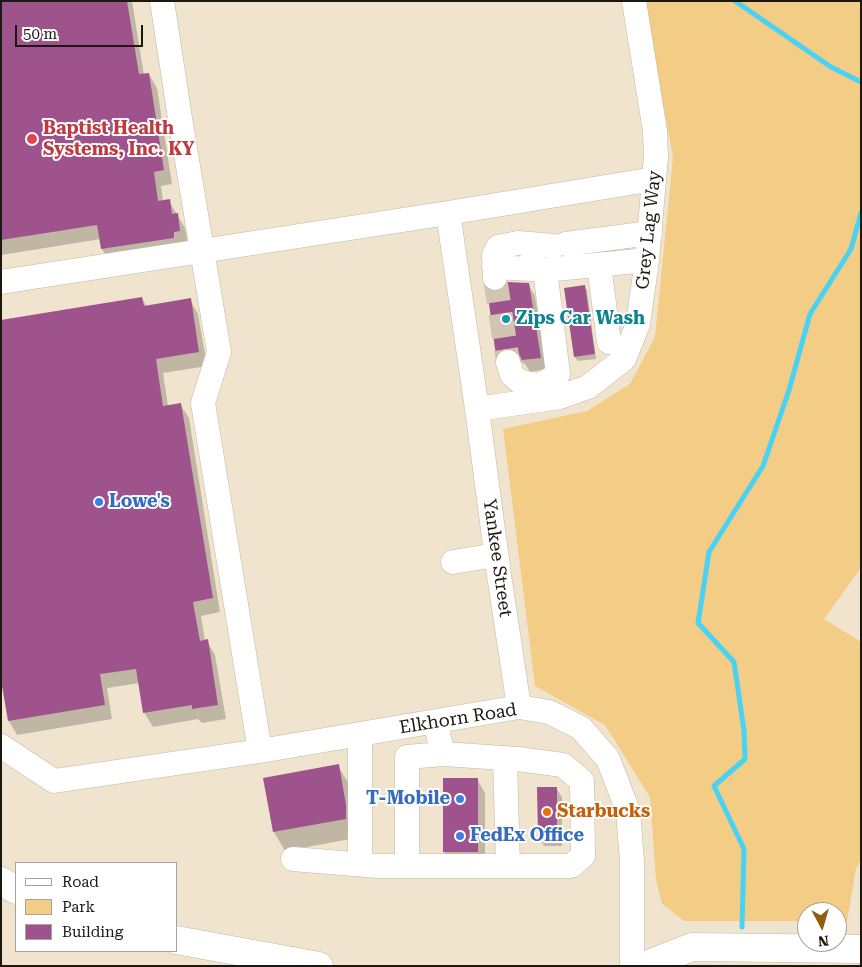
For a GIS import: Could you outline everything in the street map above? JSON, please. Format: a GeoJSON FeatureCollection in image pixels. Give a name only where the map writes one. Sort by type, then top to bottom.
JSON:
{"type":"FeatureCollection","features":[{"type":"Feature","properties":{"kind":"highway"},"geometry":{"type":"LineString","coordinates":[[1,881],[15,889]]}},
{"type":"Feature","properties":{"kind":"highway"},"geometry":{"type":"LineString","coordinates":[[178,940],[319,966]]}},
{"type":"Feature","properties":{"kind":"highway"},"geometry":{"type":"LineString","coordinates":[[644,966],[692,947],[861,949]]}},
{"type":"Feature","properties":{"kind":"street"},"geometry":{"type":"LineString","coordinates":[[162,1],[219,352],[203,403],[260,751]]}},
{"type":"Feature","properties":{"kind":"street","name":"Grey Lag Way"},"geometry":{"type":"LineString","coordinates":[[477,409],[560,397],[588,387],[624,359],[638,324],[650,233],[656,157],[655,131],[634,1]]}},
{"type":"Feature","properties":{"kind":"street"},"geometry":{"type":"LineString","coordinates":[[1,282],[654,179]]}},
{"type":"Feature","properties":{"kind":"street","name":"Yankee Street"},"geometry":{"type":"LineString","coordinates":[[448,213],[519,707]]}},
{"type":"Feature","properties":{"kind":"street"},"geometry":{"type":"LineString","coordinates":[[647,260],[495,272],[494,255],[498,247],[518,243],[551,245],[650,233]]}},
{"type":"Feature","properties":{"kind":"street"},"geometry":{"type":"LineString","coordinates":[[508,362],[512,375],[519,381],[530,384],[539,385],[558,374],[538,269],[551,245]]}},
{"type":"Feature","properties":{"kind":"street"},"geometry":{"type":"LineString","coordinates":[[599,265],[609,342]]}},
{"type":"Feature","properties":{"kind":"street"},"geometry":{"type":"LineString","coordinates":[[453,562],[496,555]]}},
{"type":"Feature","properties":{"kind":"street","name":"Elkhorn Road"},"geometry":{"type":"LineString","coordinates":[[1,746],[54,781],[260,751],[519,707],[549,712],[581,728],[608,758],[628,811],[632,861],[632,966]]}},
{"type":"Feature","properties":{"kind":"street"},"geometry":{"type":"LineString","coordinates":[[434,722],[443,754]]}},
{"type":"Feature","properties":{"kind":"street"},"geometry":{"type":"LineString","coordinates":[[360,734],[360,864]]}},
{"type":"Feature","properties":{"kind":"street"},"geometry":{"type":"LineString","coordinates":[[293,858],[407,866],[571,866],[583,856],[582,781],[563,765],[505,758],[443,754],[407,758],[407,866]]}},
{"type":"Feature","properties":{"kind":"street"},"geometry":{"type":"LineString","coordinates":[[505,758],[508,866]]}},
{"type":"Feature","properties":{"kind":"green space"},"geometry":{"type":"Polygon","coordinates":[[[644,1],[861,1],[861,568],[824,619],[861,642],[861,860],[856,868],[847,922],[847,902],[797,902],[797,921],[684,921],[662,904],[656,880],[650,797],[605,725],[535,686],[503,429],[587,411],[630,384],[655,337],[673,157],[644,1]]]}},
{"type":"Feature","properties":{"kind":"building"},"geometry":{"type":"Polygon","coordinates":[[[1,1],[127,1],[139,74],[149,73],[164,170],[154,172],[158,201],[170,199],[172,214],[178,213],[180,231],[174,232],[174,238],[101,249],[97,225],[1,240],[1,1]]]}},
{"type":"Feature","properties":{"kind":"building","name":"Zips Car Wash"},"geometry":{"type":"Polygon","coordinates":[[[508,282],[529,283],[541,358],[522,360],[518,352],[511,349],[504,349],[496,356],[487,289],[495,292],[502,290],[508,282]]]}},
{"type":"Feature","properties":{"kind":"building"},"geometry":{"type":"Polygon","coordinates":[[[585,285],[595,354],[574,357],[564,288],[585,285]]]}},
{"type":"Feature","properties":{"kind":"building","name":"Lowe's"},"geometry":{"type":"Polygon","coordinates":[[[142,297],[144,306],[191,298],[199,352],[156,359],[163,406],[181,403],[213,598],[193,602],[200,641],[208,639],[218,705],[192,709],[192,705],[143,713],[136,669],[100,674],[105,705],[8,721],[1,680],[1,320],[142,297]]]}},
{"type":"Feature","properties":{"kind":"building"},"geometry":{"type":"Polygon","coordinates":[[[339,764],[346,805],[346,819],[273,832],[263,778],[339,764]]]}},
{"type":"Feature","properties":{"kind":"building"},"geometry":{"type":"Polygon","coordinates":[[[443,778],[478,778],[478,852],[443,852],[443,778]]]}},
{"type":"Feature","properties":{"kind":"building","name":"Starbucks"},"geometry":{"type":"Polygon","coordinates":[[[537,787],[557,787],[557,837],[538,837],[537,787]]]}},
{"type":"Feature","properties":{"kind":"waterway"},"geometry":{"type":"LineString","coordinates":[[735,1],[831,67],[861,82]]}},
{"type":"Feature","properties":{"kind":"waterway"},"geometry":{"type":"LineString","coordinates":[[742,927],[744,849],[714,786],[745,759],[744,731],[734,662],[698,623],[709,552],[763,466],[789,390],[810,314],[851,249],[861,213]]}},
{"type":"Feature","properties":{"kind":"tunnel"},"geometry":{"type":"LineString","coordinates":[[495,278],[508,362]]}},
{"type":"Feature","properties":{"kind":"place","name":"Baptist Health Systems, Inc. KY"},"geometry":{"type":"Point","coordinates":[32,139]}},
{"type":"Feature","properties":{"kind":"place","name":"Zips Car Wash"},"geometry":{"type":"Point","coordinates":[506,319]}},
{"type":"Feature","properties":{"kind":"place","name":"Lowe's"},"geometry":{"type":"Point","coordinates":[99,502]}},
{"type":"Feature","properties":{"kind":"place","name":"T-Mobile"},"geometry":{"type":"Point","coordinates":[460,799]}},
{"type":"Feature","properties":{"kind":"place","name":"Starbucks"},"geometry":{"type":"Point","coordinates":[547,812]}},
{"type":"Feature","properties":{"kind":"place","name":"FedEx Office"},"geometry":{"type":"Point","coordinates":[460,836]}}]}
